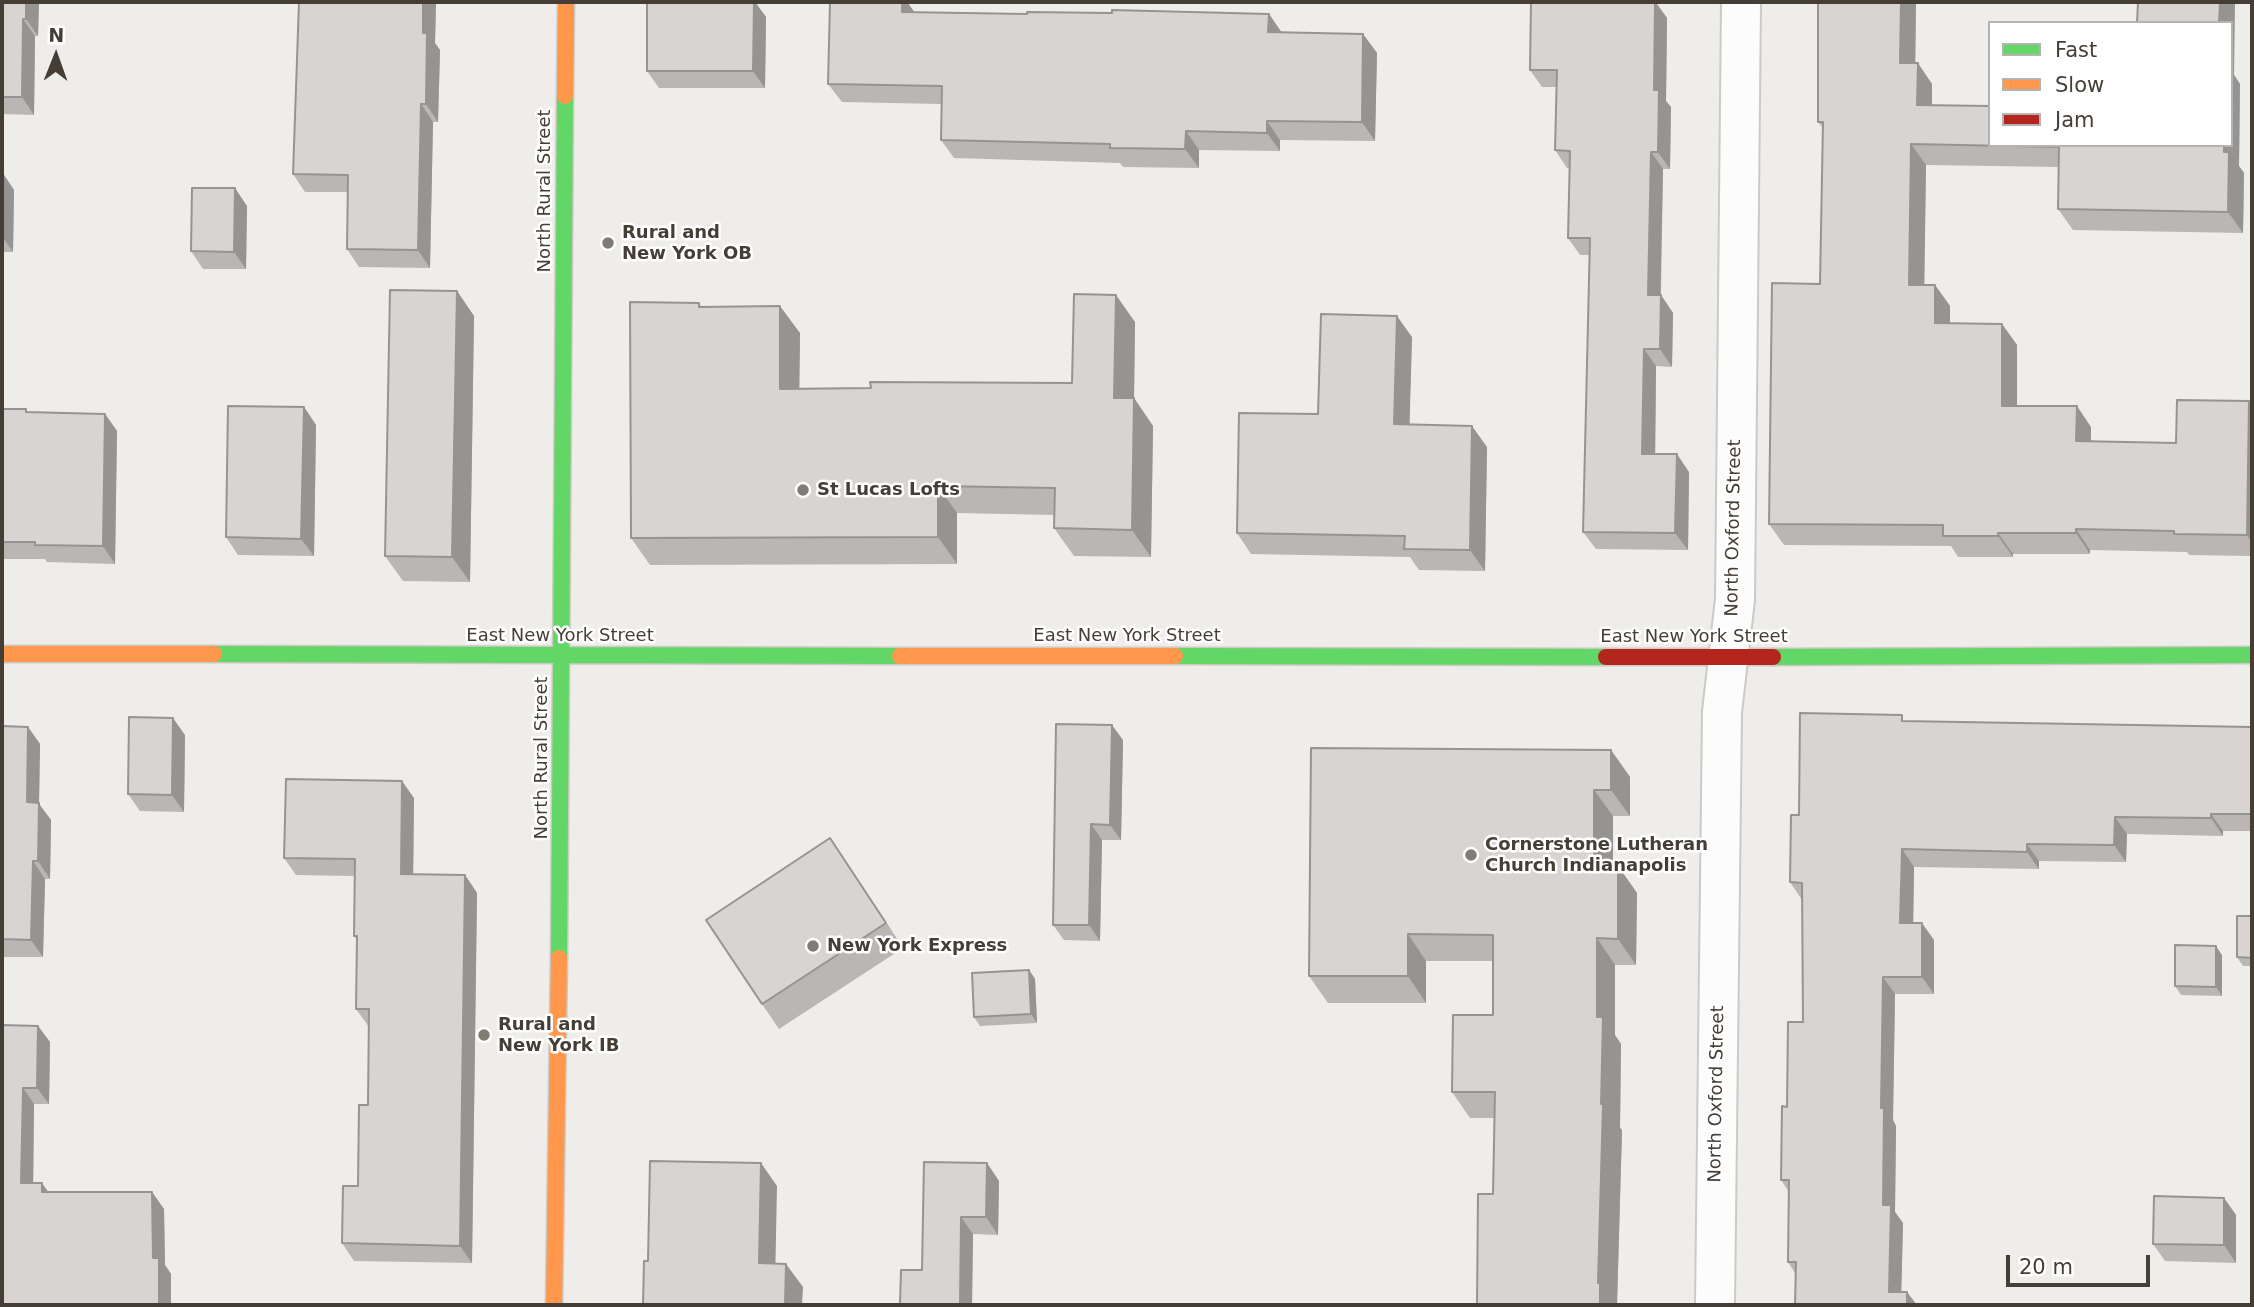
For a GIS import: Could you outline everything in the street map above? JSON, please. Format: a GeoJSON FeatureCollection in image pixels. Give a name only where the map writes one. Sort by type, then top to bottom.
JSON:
{"type":"FeatureCollection","features":[{"type":"Feature","properties":{"kind":"main road","name":"North Rural Street"},"geometry":{"type":"LineString","coordinates":[[554,1305],[566,2]]}},
{"type":"Feature","properties":{"kind":"main road","name":"East New York Street"},"geometry":{"type":"LineString","coordinates":[[2,654],[1729,657],[2252,655]]}},
{"type":"Feature","properties":{"kind":"street","name":"North Oxford Street"},"geometry":{"type":"LineString","coordinates":[[1715,1305],[1721,712],[1735,599],[1741,2]]}},
{"type":"Feature","properties":{"kind":"building"},"geometry":{"type":"Polygon","coordinates":[[[2,2],[26,2],[26,19],[23,19],[22,97],[2,97],[2,2]]]}},
{"type":"Feature","properties":{"kind":"building"},"geometry":{"type":"Polygon","coordinates":[[[299,2],[423,2],[423,33],[427,33],[426,104],[421,104],[418,250],[347,249],[348,175],[293,174],[299,2]]]}},
{"type":"Feature","properties":{"kind":"building"},"geometry":{"type":"Polygon","coordinates":[[[647,2],[754,2],[753,71],[647,71],[647,2]]]}},
{"type":"Feature","properties":{"kind":"building"},"geometry":{"type":"Polygon","coordinates":[[[830,2],[902,2],[902,12],[1027,14],[1112,13],[1112,10],[1269,14],[1268,32],[1363,34],[1362,122],[1267,121],[1267,133],[1186,131],[1185,149],[1110,148],[1110,144],[941,140],[942,86],[828,84],[830,2]]]}},
{"type":"Feature","properties":{"kind":"building"},"geometry":{"type":"Polygon","coordinates":[[[1531,2],[1655,2],[1654,90],[1659,90],[1658,152],[1651,152],[1648,295],[1661,295],[1660,349],[1644,349],[1642,454],[1677,454],[1675,533],[1583,532],[1590,238],[1568,238],[1570,151],[1555,150],[1557,70],[1530,70],[1531,2]]]}},
{"type":"Feature","properties":{"kind":"building"},"geometry":{"type":"Polygon","coordinates":[[[1818,2],[1901,2],[1900,63],[1918,63],[1917,105],[1988,106],[1988,146],[1911,144],[1909,285],[1935,285],[1935,323],[2002,324],[2002,406],[2077,406],[2076,441],[2176,443],[2177,400],[2249,401],[2247,535],[2076,529],[2076,533],[1943,536],[1943,525],[1769,524],[1772,283],[1820,284],[1823,122],[1818,122],[1818,2]]]}},
{"type":"Feature","properties":{"kind":"building"},"geometry":{"type":"Polygon","coordinates":[[[2138,2],[2220,2],[2219,21],[2137,21],[2138,2]]]}},
{"type":"Feature","properties":{"kind":"building"},"geometry":{"type":"Polygon","coordinates":[[[2059,147],[2224,147],[2224,152],[2229,152],[2228,212],[2058,209],[2059,147]]]}},
{"type":"Feature","properties":{"kind":"building"},"geometry":{"type":"Polygon","coordinates":[[[192,188],[235,188],[234,252],[191,251],[192,188]]]}},
{"type":"Feature","properties":{"kind":"building"},"geometry":{"type":"Polygon","coordinates":[[[390,290],[457,291],[452,557],[385,556],[390,290]]]}},
{"type":"Feature","properties":{"kind":"building"},"geometry":{"type":"Polygon","coordinates":[[[1074,294],[1116,295],[1114,398],[1134,398],[1132,530],[1054,528],[1055,488],[938,486],[938,537],[631,538],[630,302],[699,303],[699,307],[780,306],[780,389],[871,388],[870,382],[1072,383],[1074,294]]]}},
{"type":"Feature","properties":{"kind":"building"},"geometry":{"type":"Polygon","coordinates":[[[1321,314],[1397,316],[1394,424],[1472,426],[1470,550],[1404,549],[1405,536],[1237,533],[1239,413],[1318,414],[1321,314]]]}},
{"type":"Feature","properties":{"kind":"building"},"geometry":{"type":"Polygon","coordinates":[[[228,406],[304,407],[301,539],[226,537],[228,406]]]}},
{"type":"Feature","properties":{"kind":"building"},"geometry":{"type":"Polygon","coordinates":[[[2,409],[105,414],[103,546],[2,542],[2,409]]]}},
{"type":"Feature","properties":{"kind":"building"},"geometry":{"type":"Polygon","coordinates":[[[1800,713],[1902,715],[1902,721],[2252,727],[2252,814],[2211,814],[2211,818],[2115,817],[2114,845],[2027,844],[2027,852],[1902,849],[1900,923],[1922,923],[1922,977],[1883,977],[1881,1108],[1884,1108],[1883,1205],[1891,1205],[1889,1292],[1907,1292],[1907,1305],[1795,1305],[1796,1262],[1788,1262],[1789,1180],[1781,1180],[1782,1106],[1787,1107],[1788,1022],[1803,1022],[1802,883],[1790,882],[1791,815],[1799,815],[1800,713]]]}},
{"type":"Feature","properties":{"kind":"building"},"geometry":{"type":"Polygon","coordinates":[[[129,717],[173,718],[172,795],[128,794],[129,717]]]}},
{"type":"Feature","properties":{"kind":"building"},"geometry":{"type":"Polygon","coordinates":[[[1056,724],[1112,725],[1110,825],[1091,824],[1089,925],[1053,925],[1056,724]]]}},
{"type":"Feature","properties":{"kind":"building"},"geometry":{"type":"Polygon","coordinates":[[[2,726],[28,727],[27,802],[39,803],[38,861],[33,861],[31,940],[2,939],[2,726]]]}},
{"type":"Feature","properties":{"kind":"building"},"geometry":{"type":"Polygon","coordinates":[[[1311,748],[1611,750],[1611,790],[1594,790],[1594,867],[1618,866],[1618,939],[1597,938],[1597,1017],[1603,1017],[1598,1283],[1600,1305],[1477,1305],[1478,1194],[1493,1194],[1495,1092],[1452,1092],[1453,1015],[1493,1015],[1493,935],[1408,934],[1408,976],[1309,976],[1311,748]]]}},
{"type":"Feature","properties":{"kind":"building"},"geometry":{"type":"Polygon","coordinates":[[[286,779],[402,781],[401,874],[465,875],[460,1246],[342,1243],[343,1186],[358,1186],[359,1105],[368,1105],[369,1009],[356,1009],[355,859],[284,858],[286,779]]]}},
{"type":"Feature","properties":{"kind":"building","name":"New York Express"},"geometry":{"type":"Polygon","coordinates":[[[830,838],[886,923],[762,1004],[706,920],[830,838]]]}},
{"type":"Feature","properties":{"kind":"building"},"geometry":{"type":"Polygon","coordinates":[[[2237,916],[2252,916],[2252,958],[2237,957],[2237,916]]]}},
{"type":"Feature","properties":{"kind":"building"},"geometry":{"type":"Polygon","coordinates":[[[2175,945],[2216,946],[2216,987],[2175,986],[2175,945]]]}},
{"type":"Feature","properties":{"kind":"building"},"geometry":{"type":"Polygon","coordinates":[[[1029,970],[1031,1014],[974,1017],[972,973],[1029,970]]]}},
{"type":"Feature","properties":{"kind":"building"},"geometry":{"type":"Polygon","coordinates":[[[2,1025],[38,1026],[37,1088],[23,1088],[21,1183],[42,1183],[42,1192],[152,1192],[153,1258],[159,1258],[159,1305],[2,1305],[2,1025]]]}},
{"type":"Feature","properties":{"kind":"building"},"geometry":{"type":"Polygon","coordinates":[[[650,1161],[761,1163],[759,1263],[786,1264],[785,1305],[643,1305],[644,1261],[648,1261],[650,1161]]]}},
{"type":"Feature","properties":{"kind":"building"},"geometry":{"type":"Polygon","coordinates":[[[924,1162],[987,1163],[986,1217],[961,1217],[960,1305],[900,1305],[901,1270],[922,1270],[924,1162]]]}},
{"type":"Feature","properties":{"kind":"building"},"geometry":{"type":"Polygon","coordinates":[[[2154,1196],[2224,1198],[2224,1245],[2153,1244],[2154,1196]]]}},
{"type":"Feature","properties":{"kind":"traffic: fast"},"geometry":{"type":"LineString","coordinates":[[559,958],[565,96]]}},
{"type":"Feature","properties":{"kind":"traffic: fast"},"geometry":{"type":"LineString","coordinates":[[214,654],[900,656]]}},
{"type":"Feature","properties":{"kind":"traffic: fast"},"geometry":{"type":"LineString","coordinates":[[1773,657],[2252,655]]}},
{"type":"Feature","properties":{"kind":"traffic: fast"},"geometry":{"type":"LineString","coordinates":[[1175,656],[1606,657]]}},
{"type":"Feature","properties":{"kind":"traffic: slow"},"geometry":{"type":"LineString","coordinates":[[565,96],[566,2]]}},
{"type":"Feature","properties":{"kind":"traffic: slow"},"geometry":{"type":"LineString","coordinates":[[2,654],[214,654]]}},
{"type":"Feature","properties":{"kind":"traffic: slow"},"geometry":{"type":"LineString","coordinates":[[900,656],[1175,656]]}},
{"type":"Feature","properties":{"kind":"traffic: slow"},"geometry":{"type":"LineString","coordinates":[[554,1305],[559,958]]}},
{"type":"Feature","properties":{"kind":"traffic: jam"},"geometry":{"type":"LineString","coordinates":[[1606,657],[1773,657]]}},
{"type":"Feature","properties":{"kind":"place","name":"Rural and New York OB"},"geometry":{"type":"Point","coordinates":[608,243]}},
{"type":"Feature","properties":{"kind":"place","name":"St Lucas Lofts"},"geometry":{"type":"Point","coordinates":[803,490]}},
{"type":"Feature","properties":{"kind":"place","name":"Cornerstone Lutheran Church Indianapolis"},"geometry":{"type":"Point","coordinates":[1471,855]}},
{"type":"Feature","properties":{"kind":"place","name":"New York Express"},"geometry":{"type":"Point","coordinates":[813,946]}},
{"type":"Feature","properties":{"kind":"place","name":"Rural and New York IB"},"geometry":{"type":"Point","coordinates":[484,1035]}}]}
